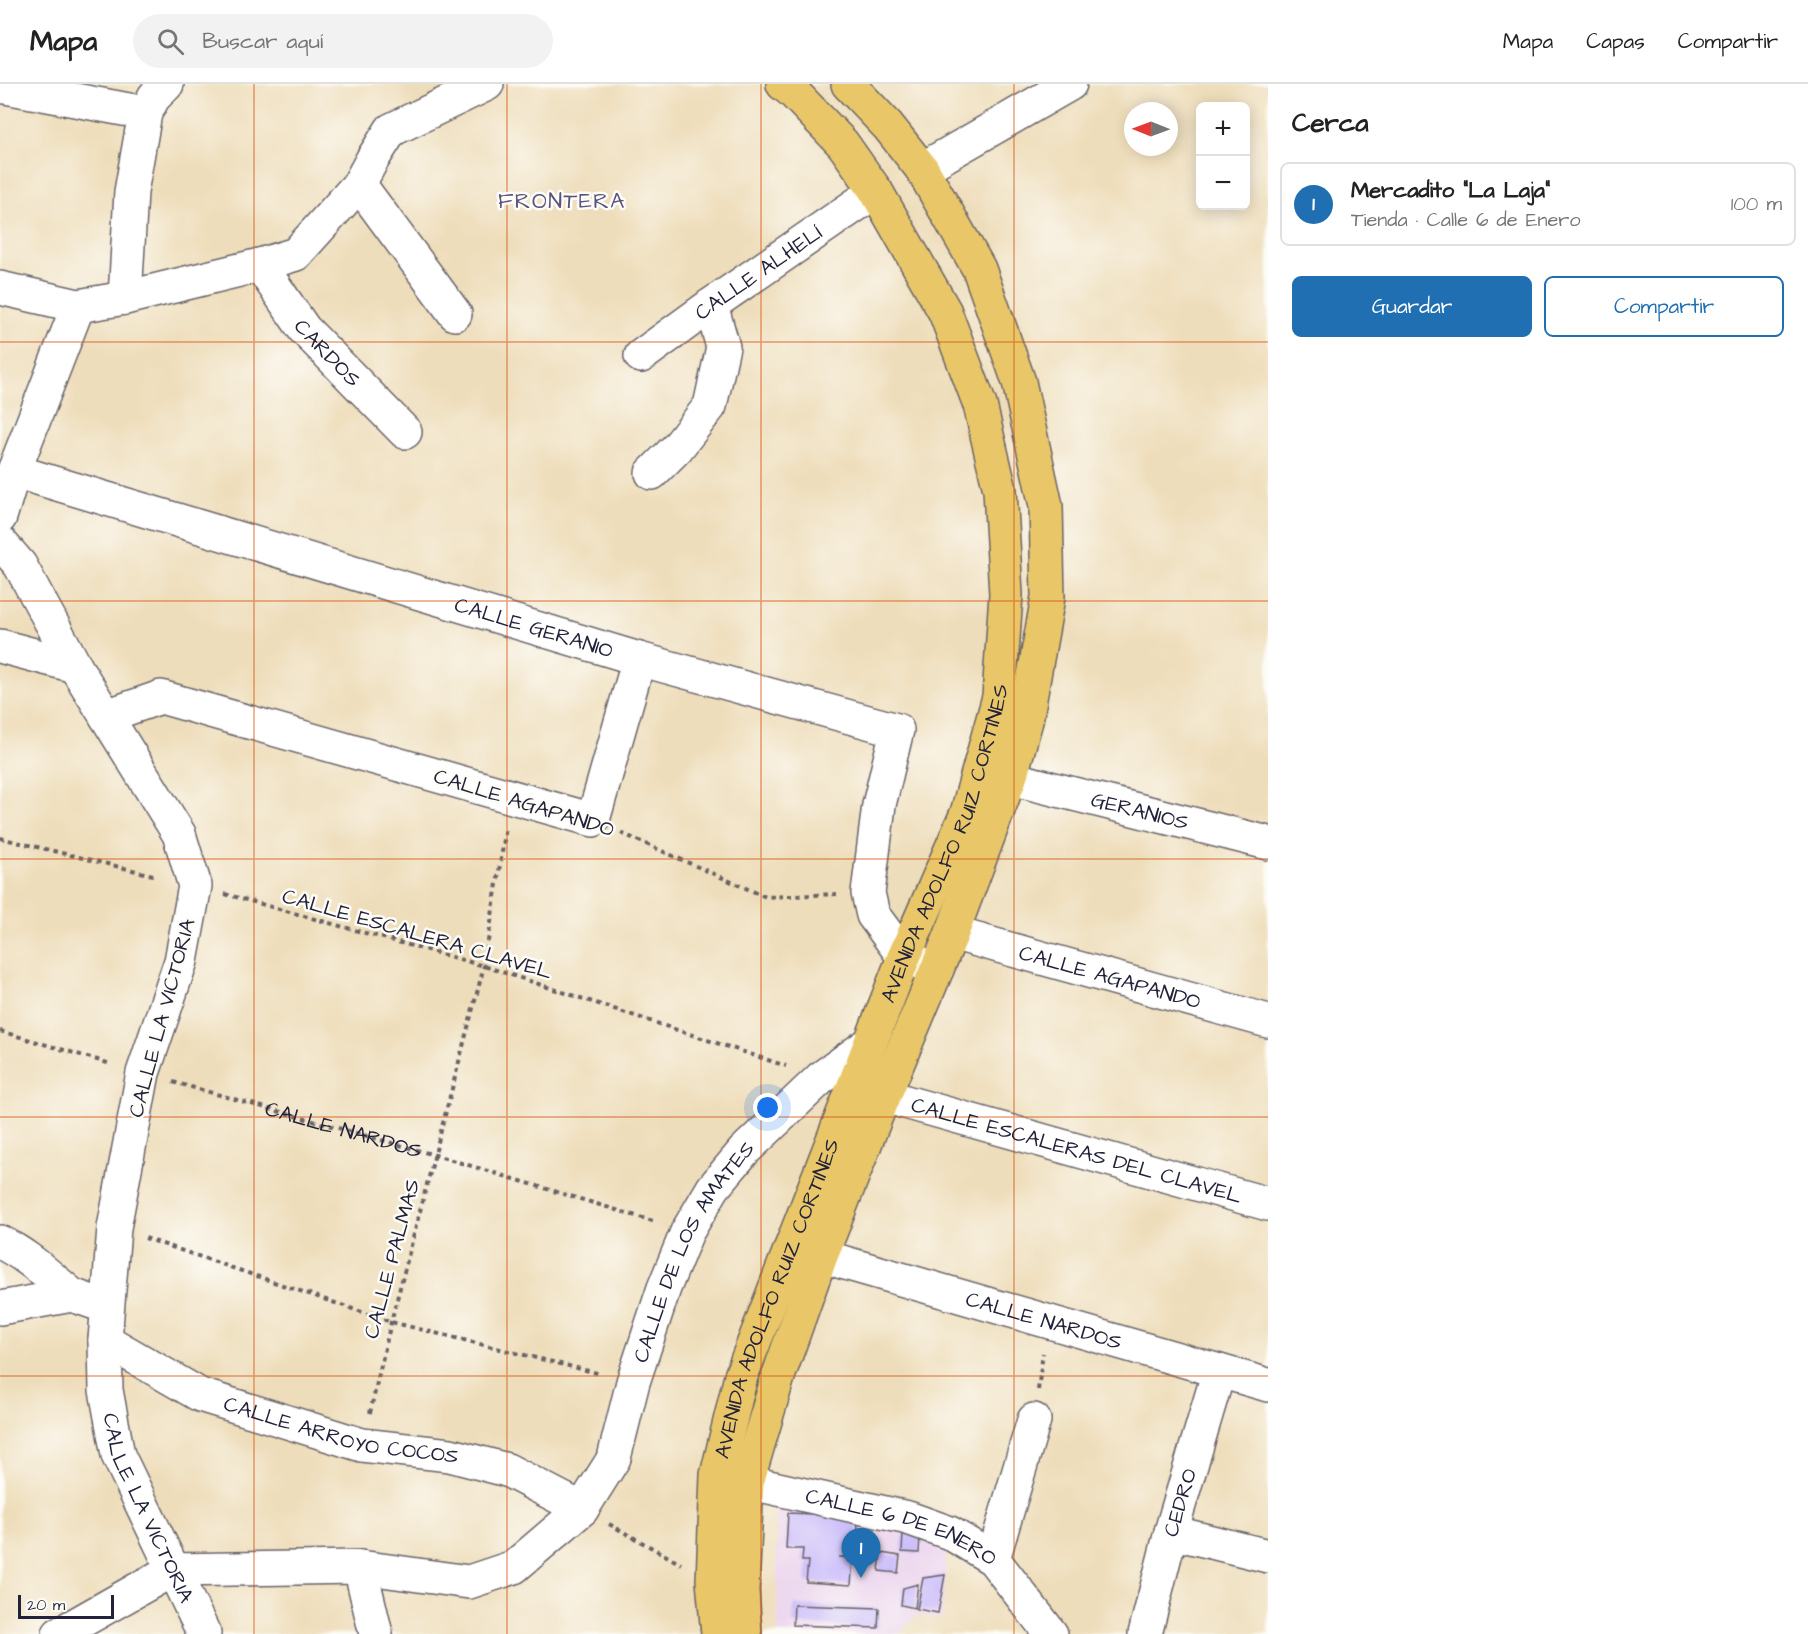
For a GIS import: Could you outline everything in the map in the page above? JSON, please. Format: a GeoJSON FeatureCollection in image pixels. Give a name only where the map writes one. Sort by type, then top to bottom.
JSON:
{"type":"FeatureCollection","features":[{"type":"Feature","properties":{"kind":"main road","name":"AVENIDA ADOLFO RUIZ CORTINES"},"geometry":{"type":"LineString","coordinates":[[718,1634],[713,1581],[732,1479],[741,1376],[904,957],[967,813],[999,697],[1006,594],[1000,489],[980,405],[945,312],[876,191],[843,144],[794,92],[783,84]]}},
{"type":"Feature","properties":{"kind":"main road","name":"AVENIDA ADOLFO RUIZ CORTINES"},"geometry":{"type":"LineString","coordinates":[[745,1634],[732,1479],[778,1377],[821,1256],[952,933],[1010,778],[1026,721],[1048,597],[1046,506],[1019,382],[980,269],[922,169],[888,126],[848,84]]}},
{"type":"Feature","properties":{"kind":"street"},"geometry":{"type":"LineString","coordinates":[[125,298],[131,192],[145,113],[154,97],[167,84]]}},
{"type":"Feature","properties":{"kind":"street"},"geometry":{"type":"LineString","coordinates":[[0,288],[78,306],[125,298],[296,254],[359,184],[391,130],[488,84]]}},
{"type":"Feature","properties":{"kind":"street"},"geometry":{"type":"LineString","coordinates":[[922,169],[1070,84]]}},
{"type":"Feature","properties":{"kind":"street"},"geometry":{"type":"LineString","coordinates":[[0,86],[145,113]]}},
{"type":"Feature","properties":{"kind":"street"},"geometry":{"type":"LineString","coordinates":[[359,184],[455,314]]}},
{"type":"Feature","properties":{"kind":"street","name":"CALLE ALHELÍ"},"geometry":{"type":"LineString","coordinates":[[641,356],[876,191]]}},
{"type":"Feature","properties":{"kind":"street","name":"CARDOS"},"geometry":{"type":"LineString","coordinates":[[260,265],[304,328],[405,432]]}},
{"type":"Feature","properties":{"kind":"street"},"geometry":{"type":"LineString","coordinates":[[652,473],[677,448],[710,406],[723,347],[711,305]]}},
{"type":"Feature","properties":{"kind":"street"},"geometry":{"type":"LineString","coordinates":[[0,517],[14,471],[78,306]]}},
{"type":"Feature","properties":{"kind":"street","name":"CALLE GERANIO"},"geometry":{"type":"LineString","coordinates":[[14,471],[639,659],[897,730],[879,805],[868,893]]}},
{"type":"Feature","properties":{"kind":"street","name":"CALLE LA VICTORIA"},"geometry":{"type":"LineString","coordinates":[[0,542],[20,565],[75,666],[179,834],[195,886],[181,961],[143,1073],[114,1228],[105,1340],[106,1390],[118,1455],[204,1634]]}},
{"type":"Feature","properties":{"kind":"street"},"geometry":{"type":"LineString","coordinates":[[0,646],[75,666]]}},
{"type":"Feature","properties":{"kind":"street"},"geometry":{"type":"LineString","coordinates":[[593,820],[639,659]]}},
{"type":"Feature","properties":{"kind":"street","name":"CALLE AGAPANDO"},"geometry":{"type":"LineString","coordinates":[[106,716],[161,697],[593,820]]}},
{"type":"Feature","properties":{"kind":"street","name":"GERANIOS"},"geometry":{"type":"LineString","coordinates":[[1010,778],[1268,843]]}},
{"type":"Feature","properties":{"kind":"street"},"geometry":{"type":"LineString","coordinates":[[868,893],[873,915],[904,957],[937,969]]}},
{"type":"Feature","properties":{"kind":"street","name":"CALLE AGAPANDO"},"geometry":{"type":"LineString","coordinates":[[952,933],[1268,1021]]}},
{"type":"Feature","properties":{"kind":"street","name":"CALLE DE LOS AMATES"},"geometry":{"type":"LineString","coordinates":[[172,1570],[360,1567],[469,1582],[514,1567],[582,1509],[615,1458],[633,1382],[664,1288],[687,1232],[713,1188],[744,1151],[821,1078],[870,1043]]}},
{"type":"Feature","properties":{"kind":"street","name":"CALLE ESCALERAS DEL CLAVEL"},"geometry":{"type":"LineString","coordinates":[[884,1096],[1268,1204]]}},
{"type":"Feature","properties":{"kind":"street"},"geometry":{"type":"LineString","coordinates":[[0,1242],[29,1260],[72,1295],[107,1306]]}},
{"type":"Feature","properties":{"kind":"street","name":"CALLE NARDOS"},"geometry":{"type":"LineString","coordinates":[[821,1256],[1268,1385]]}},
{"type":"Feature","properties":{"kind":"street"},"geometry":{"type":"LineString","coordinates":[[0,1308],[72,1295]]}},
{"type":"Feature","properties":{"kind":"street","name":"CALLE ARROYO COCOS"},"geometry":{"type":"LineString","coordinates":[[105,1340],[200,1395],[362,1445],[450,1455],[507,1470],[582,1509]]}},
{"type":"Feature","properties":{"kind":"street","name":"CEDRO"},"geometry":{"type":"LineString","coordinates":[[1145,1634],[1219,1371]]}},
{"type":"Feature","properties":{"kind":"street"},"geometry":{"type":"LineString","coordinates":[[993,1559],[1034,1420]]}},
{"type":"Feature","properties":{"kind":"street","name":"CALLE 6 DE ENERO"},"geometry":{"type":"LineString","coordinates":[[732,1479],[908,1518],[951,1533],[993,1559],[1051,1634]]}},
{"type":"Feature","properties":{"kind":"street"},"geometry":{"type":"LineString","coordinates":[[1172,1532],[1268,1556]]}},
{"type":"Feature","properties":{"kind":"street"},"geometry":{"type":"LineString","coordinates":[[360,1567],[376,1634]]}},
{"type":"Feature","properties":{"kind":"street"},"geometry":{"type":"LineString","coordinates":[[59,1634],[172,1570]]}},
{"type":"Feature","properties":{"kind":"path","name":"CALLE PALMAS"},"geometry":{"type":"LineString","coordinates":[[362,1445],[391,1322],[484,966],[511,798]]}},
{"type":"Feature","properties":{"kind":"path","name":"CALLE AGAPANDO"},"geometry":{"type":"LineString","coordinates":[[593,820],[766,897],[868,893]]}},
{"type":"Feature","properties":{"kind":"path","name":"CALLE ESCALERA CLAVEL"},"geometry":{"type":"LineString","coordinates":[[0,838],[195,886],[484,966],[821,1078]]}},
{"type":"Feature","properties":{"kind":"path","name":"CALLE NARDOS"},"geometry":{"type":"LineString","coordinates":[[0,1031],[435,1155],[687,1232]]}},
{"type":"Feature","properties":{"kind":"path"},"geometry":{"type":"LineString","coordinates":[[114,1228],[391,1322],[633,1382]]}},
{"type":"Feature","properties":{"kind":"path"},"geometry":{"type":"LineString","coordinates":[[1034,1420],[1048,1321]]}},
{"type":"Feature","properties":{"kind":"path"},"geometry":{"type":"LineString","coordinates":[[582,1509],[713,1581]]}},
{"type":"Feature","properties":{"kind":"shaded area"},"geometry":{"type":"Polygon","coordinates":[[[776,1502],[947,1540],[942,1619],[917,1615],[898,1634],[778,1634],[776,1502]]]}},
{"type":"Feature","properties":{"kind":"building"},"geometry":{"type":"Polygon","coordinates":[[[788,1513],[858,1516],[857,1557],[839,1557],[853,1558],[851,1585],[806,1582],[808,1561],[802,1561],[803,1549],[786,1549],[788,1513]]]}},
{"type":"Feature","properties":{"kind":"building"},"geometry":{"type":"Polygon","coordinates":[[[903,1533],[920,1534],[919,1553],[902,1552],[903,1533]]]}},
{"type":"Feature","properties":{"kind":"building"},"geometry":{"type":"Polygon","coordinates":[[[881,1553],[900,1556],[898,1573],[879,1571],[881,1553]]]}},
{"type":"Feature","properties":{"kind":"building"},"geometry":{"type":"Polygon","coordinates":[[[945,1575],[938,1613],[917,1609],[923,1578],[945,1575]]]}},
{"type":"Feature","properties":{"kind":"building"},"geometry":{"type":"Polygon","coordinates":[[[918,1584],[915,1608],[901,1605],[903,1588],[918,1584]]]}},
{"type":"Feature","properties":{"kind":"building"},"geometry":{"type":"Polygon","coordinates":[[[794,1605],[879,1608],[878,1628],[793,1625],[794,1605]]]}},
{"type":"Feature","properties":{"kind":"place","name":"Mercadito \"La Laja\""},"geometry":{"type":"Point","coordinates":[861,1578]}},
{"type":"Feature","properties":{"kind":"district","name":"FRONTERA"},"geometry":{"type":"Point","coordinates":[562,201]}}]}
